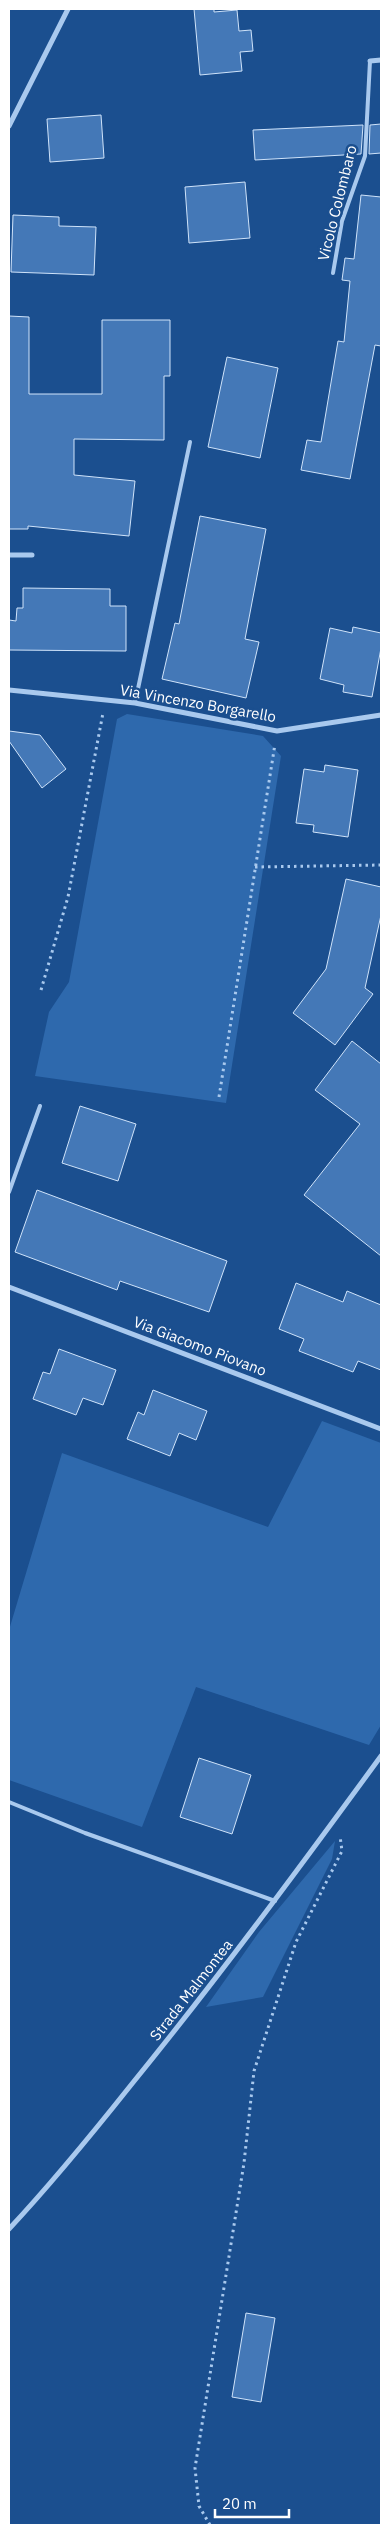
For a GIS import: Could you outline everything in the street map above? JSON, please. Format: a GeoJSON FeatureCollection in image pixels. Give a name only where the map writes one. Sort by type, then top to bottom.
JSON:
{"type":"FeatureCollection","features":[{"type":"Feature","properties":{"kind":"street"},"geometry":{"type":"LineString","coordinates":[[9,126],[68,9]]}},
{"type":"Feature","properties":{"kind":"street","name":"Vicolo Colombaro"},"geometry":{"type":"LineString","coordinates":[[370,61],[381,60]]}},
{"type":"Feature","properties":{"kind":"street"},"geometry":{"type":"LineString","coordinates":[[9,555],[32,555]]}},
{"type":"Feature","properties":{"kind":"street","name":"Via Vincenzo Borgarello"},"geometry":{"type":"LineString","coordinates":[[9,690],[135,702],[277,731],[381,715]]}},
{"type":"Feature","properties":{"kind":"street","name":"Via Giacomo Piovano"},"geometry":{"type":"LineString","coordinates":[[9,1287],[381,1430]]}},
{"type":"Feature","properties":{"kind":"street","name":"Strada Malmontea"},"geometry":{"type":"LineString","coordinates":[[9,2229],[50,2186],[137,2078],[275,1901],[381,1756]]}},
{"type":"Feature","properties":{"kind":"lane","name":"Vicolo Colombaro"},"geometry":{"type":"LineString","coordinates":[[333,272],[342,221],[365,156],[370,61]]}},
{"type":"Feature","properties":{"kind":"lane"},"geometry":{"type":"LineString","coordinates":[[135,702],[190,442]]}},
{"type":"Feature","properties":{"kind":"lane"},"geometry":{"type":"LineString","coordinates":[[9,1192],[40,1106]]}},
{"type":"Feature","properties":{"kind":"lane"},"geometry":{"type":"LineString","coordinates":[[9,1802],[85,1833],[275,1901]]}},
{"type":"Feature","properties":{"kind":"path"},"geometry":{"type":"LineString","coordinates":[[41,990],[68,897],[105,699]]}},
{"type":"Feature","properties":{"kind":"path"},"geometry":{"type":"LineString","coordinates":[[219,1096],[277,731]]}},
{"type":"Feature","properties":{"kind":"path"},"geometry":{"type":"LineString","coordinates":[[255,867],[381,865]]}},
{"type":"Feature","properties":{"kind":"path"},"geometry":{"type":"LineString","coordinates":[[210,2525],[199,2506],[195,2468],[244,2163],[254,2071],[296,1942],[342,1851],[337,1817]]}},
{"type":"Feature","properties":{"kind":"shaded area"},"geometry":{"type":"Polygon","coordinates":[[[127,714],[263,736],[281,756],[226,1103],[35,1076],[49,1012],[69,982],[117,719],[127,714]]]}},
{"type":"Feature","properties":{"kind":"shaded area"},"geometry":{"type":"Polygon","coordinates":[[[322,1421],[381,1443],[381,1725],[369,1745],[196,1687],[142,1827],[9,1780],[9,1630],[62,1453],[268,1527],[322,1421]]]}},
{"type":"Feature","properties":{"kind":"shaded area"},"geometry":{"type":"Polygon","coordinates":[[[335,1841],[332,1859],[263,1997],[206,2007],[259,1932],[335,1841]]]}},
{"type":"Feature","properties":{"kind":"building"},"geometry":{"type":"Polygon","coordinates":[[[194,9],[214,9],[214,12],[237,10],[239,31],[251,30],[253,51],[240,52],[242,71],[200,75],[194,9]]]}},
{"type":"Feature","properties":{"kind":"building"},"geometry":{"type":"Polygon","coordinates":[[[101,115],[104,158],[50,162],[47,119],[101,115]]]}},
{"type":"Feature","properties":{"kind":"building"},"geometry":{"type":"Polygon","coordinates":[[[381,124],[381,153],[369,154],[370,125],[381,124]]]}},
{"type":"Feature","properties":{"kind":"building"},"geometry":{"type":"Polygon","coordinates":[[[363,125],[361,154],[255,160],[253,130],[363,125]]]}},
{"type":"Feature","properties":{"kind":"building"},"geometry":{"type":"Polygon","coordinates":[[[245,182],[250,238],[189,243],[185,187],[245,182]]]}},
{"type":"Feature","properties":{"kind":"building"},"geometry":{"type":"Polygon","coordinates":[[[361,195],[381,197],[381,346],[375,345],[350,479],[301,470],[307,440],[321,442],[338,341],[344,342],[350,281],[342,280],[345,258],[354,259],[361,195]]]}},
{"type":"Feature","properties":{"kind":"building"},"geometry":{"type":"Polygon","coordinates":[[[13,215],[59,217],[59,226],[96,227],[94,275],[11,272],[13,215]]]}},
{"type":"Feature","properties":{"kind":"building"},"geometry":{"type":"Polygon","coordinates":[[[9,316],[29,317],[29,394],[102,394],[102,320],[170,320],[170,376],[164,376],[164,440],[74,439],[74,475],[135,481],[129,536],[28,526],[28,529],[9,529],[9,316]]]}},
{"type":"Feature","properties":{"kind":"building"},"geometry":{"type":"Polygon","coordinates":[[[227,357],[278,368],[260,458],[208,447],[227,357]]]}},
{"type":"Feature","properties":{"kind":"building"},"geometry":{"type":"Polygon","coordinates":[[[200,516],[266,529],[245,639],[259,642],[246,698],[162,679],[175,623],[179,624],[200,516]]]}},
{"type":"Feature","properties":{"kind":"building"},"geometry":{"type":"Polygon","coordinates":[[[23,588],[110,589],[110,606],[126,606],[126,651],[9,650],[9,620],[16,621],[17,608],[23,608],[23,588]]]}},
{"type":"Feature","properties":{"kind":"building"},"geometry":{"type":"Polygon","coordinates":[[[353,627],[381,633],[381,648],[372,697],[343,692],[344,685],[320,679],[330,628],[352,633],[353,627]]]}},
{"type":"Feature","properties":{"kind":"building"},"geometry":{"type":"Polygon","coordinates":[[[9,731],[40,735],[66,769],[42,788],[9,741],[9,731]]]}},
{"type":"Feature","properties":{"kind":"building"},"geometry":{"type":"Polygon","coordinates":[[[325,765],[358,770],[348,837],[313,832],[314,825],[296,823],[304,769],[324,772],[325,765]]]}},
{"type":"Feature","properties":{"kind":"building"},"geometry":{"type":"Polygon","coordinates":[[[346,879],[381,887],[381,915],[365,988],[373,994],[335,1045],[293,1013],[326,969],[346,879]]]}},
{"type":"Feature","properties":{"kind":"building"},"geometry":{"type":"Polygon","coordinates":[[[352,1041],[381,1064],[381,1256],[304,1195],[360,1124],[315,1090],[352,1041]]]}},
{"type":"Feature","properties":{"kind":"building"},"geometry":{"type":"Polygon","coordinates":[[[80,1106],[136,1124],[118,1181],[62,1163],[80,1106]]]}},
{"type":"Feature","properties":{"kind":"building"},"geometry":{"type":"Polygon","coordinates":[[[37,1190],[227,1261],[209,1312],[120,1281],[117,1290],[15,1252],[37,1190]]]}},
{"type":"Feature","properties":{"kind":"building"},"geometry":{"type":"Polygon","coordinates":[[[296,1283],[343,1302],[347,1291],[381,1305],[381,1370],[358,1361],[353,1372],[299,1351],[304,1339],[279,1329],[296,1283]]]}},
{"type":"Feature","properties":{"kind":"building"},"geometry":{"type":"Polygon","coordinates":[[[59,1349],[116,1370],[103,1405],[83,1398],[76,1415],[33,1399],[43,1372],[50,1374],[59,1349]]]}},
{"type":"Feature","properties":{"kind":"building"},"geometry":{"type":"Polygon","coordinates":[[[153,1390],[207,1411],[196,1440],[179,1433],[170,1456],[127,1439],[138,1412],[144,1415],[153,1390]]]}},
{"type":"Feature","properties":{"kind":"building"},"geometry":{"type":"Polygon","coordinates":[[[199,1758],[251,1775],[232,1834],[180,1817],[199,1758]]]}},
{"type":"Feature","properties":{"kind":"building"},"geometry":{"type":"Polygon","coordinates":[[[246,2313],[275,2318],[261,2402],[232,2397],[246,2313]]]}}]}
